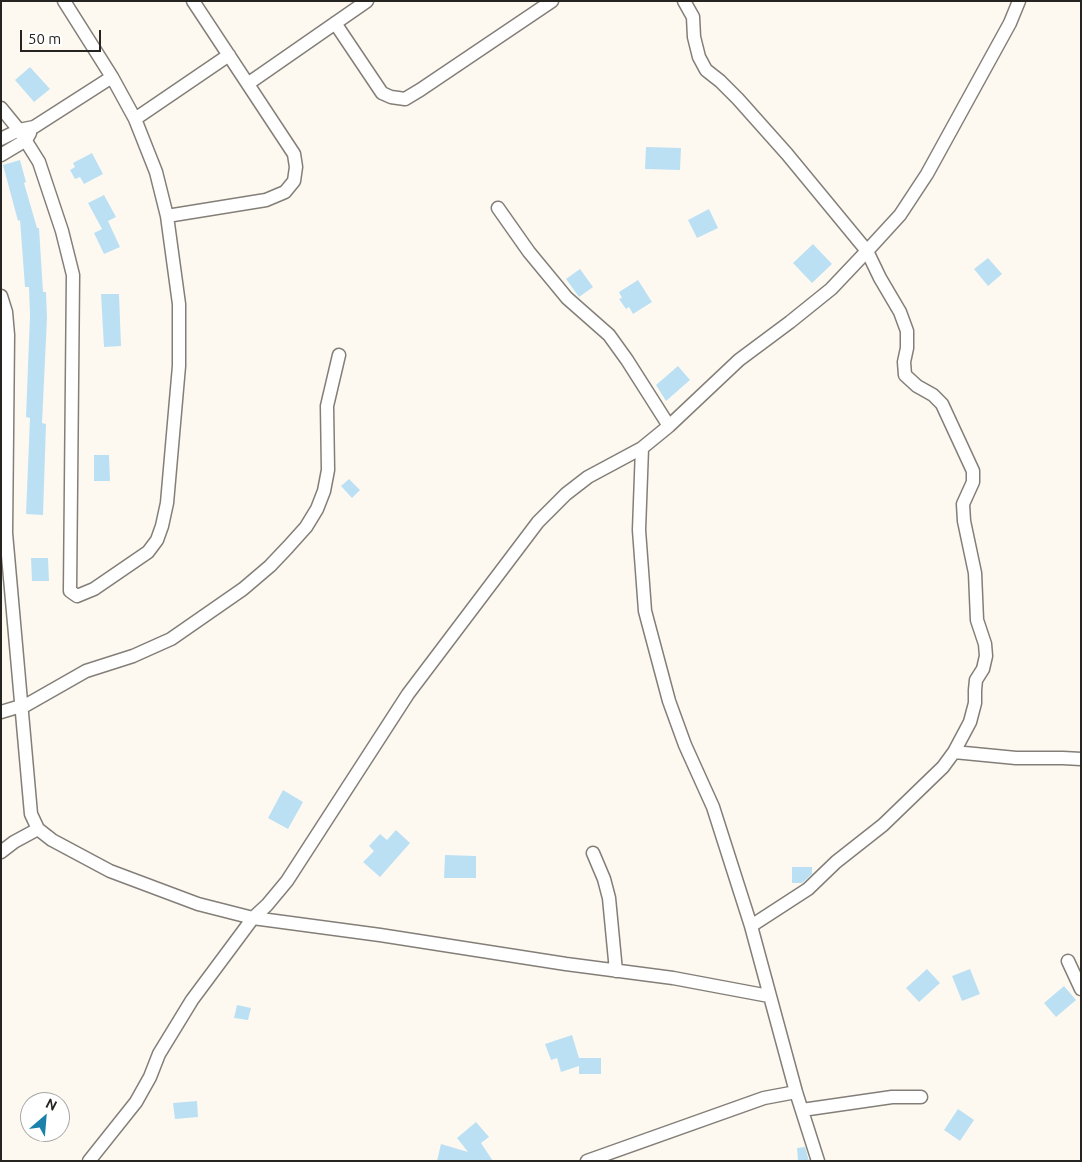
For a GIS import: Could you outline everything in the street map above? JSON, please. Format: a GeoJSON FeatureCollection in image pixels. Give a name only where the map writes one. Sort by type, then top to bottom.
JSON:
{"type":"FeatureCollection","features":[{"type":"Feature","properties":{"kind":"street"},"geometry":{"type":"LineString","coordinates":[[1,108],[22,135],[39,162],[62,231],[73,275],[70,591],[77,596],[94,589],[148,552],[157,540],[162,526],[167,503],[179,366],[179,304],[167,216],[156,172],[135,119],[112,77],[64,1]]}},
{"type":"Feature","properties":{"kind":"street"},"geometry":{"type":"LineString","coordinates":[[167,216],[266,200],[284,192],[294,181],[296,167],[294,154],[249,83],[193,1]]}},
{"type":"Feature","properties":{"kind":"street"},"geometry":{"type":"LineString","coordinates":[[249,83],[367,1]]}},
{"type":"Feature","properties":{"kind":"street"},"geometry":{"type":"LineString","coordinates":[[335,23],[382,93],[391,97],[405,99],[552,1]]}},
{"type":"Feature","properties":{"kind":"street"},"geometry":{"type":"LineString","coordinates":[[684,1],[693,17],[694,37],[699,57],[706,70],[726,87],[787,154],[867,252],[900,312],[907,330],[907,348],[904,362],[905,375],[917,386],[933,395],[942,404],[973,471],[973,482],[963,504],[963,512],[975,573],[978,620],[985,644],[986,656],[983,668],[976,680],[974,690],[975,704],[970,722],[954,752],[943,767],[883,825],[836,862],[808,889],[751,926]]}},
{"type":"Feature","properties":{"kind":"street"},"geometry":{"type":"LineString","coordinates":[[89,1161],[136,1102],[150,1077],[159,1054],[192,1000],[253,918],[267,905],[287,881],[408,694],[538,522],[566,494],[588,477],[642,448],[669,426],[738,360],[831,289],[867,252],[900,215],[927,174],[1010,23],[1019,1]]}},
{"type":"Feature","properties":{"kind":"street"},"geometry":{"type":"LineString","coordinates":[[135,119],[229,55]]}},
{"type":"Feature","properties":{"kind":"street"},"geometry":{"type":"LineString","coordinates":[[1,155],[22,135],[112,77]]}},
{"type":"Feature","properties":{"kind":"street"},"geometry":{"type":"LineString","coordinates":[[1,139],[22,135]]}},
{"type":"Feature","properties":{"kind":"street"},"geometry":{"type":"LineString","coordinates":[[498,208],[529,252],[562,292],[609,335],[669,426]]}},
{"type":"Feature","properties":{"kind":"street"},"geometry":{"type":"LineString","coordinates":[[1,296],[6,312],[8,335],[6,533],[31,814],[38,829],[52,840],[110,871],[198,904],[253,918],[673,978],[769,996]]}},
{"type":"Feature","properties":{"kind":"street"},"geometry":{"type":"LineString","coordinates":[[1,712],[21,707],[86,670],[133,656],[171,639],[243,589],[270,566],[288,547],[306,527],[324,491],[328,470],[327,406],[338,355]]}},
{"type":"Feature","properties":{"kind":"street"},"geometry":{"type":"LineString","coordinates":[[642,448],[639,530],[645,611],[669,702],[685,745],[713,807],[751,926],[796,1092],[818,1161]]}},
{"type":"Feature","properties":{"kind":"street"},"geometry":{"type":"LineString","coordinates":[[954,752],[1016,758],[1081,759]]}},
{"type":"Feature","properties":{"kind":"street"},"geometry":{"type":"LineString","coordinates":[[1,852],[14,842],[38,829]]}},
{"type":"Feature","properties":{"kind":"street"},"geometry":{"type":"LineString","coordinates":[[593,854],[609,898],[616,971]]}},
{"type":"Feature","properties":{"kind":"street"},"geometry":{"type":"LineString","coordinates":[[1068,961],[1081,989]]}},
{"type":"Feature","properties":{"kind":"street"},"geometry":{"type":"LineString","coordinates":[[587,1161],[764,1098],[796,1092]]}},
{"type":"Feature","properties":{"kind":"street"},"geometry":{"type":"LineString","coordinates":[[802,1110],[892,1097],[921,1097]]}},
{"type":"Feature","properties":{"kind":"building"},"geometry":{"type":"Polygon","coordinates":[[[30,67],[50,89],[34,102],[15,80],[30,67]]]}},
{"type":"Feature","properties":{"kind":"building"},"geometry":{"type":"Polygon","coordinates":[[[646,147],[681,148],[680,170],[645,169],[646,147]]]}},
{"type":"Feature","properties":{"kind":"building"},"geometry":{"type":"Polygon","coordinates":[[[92,153],[103,174],[84,184],[80,177],[75,179],[70,170],[75,167],[73,163],[92,153]]]}},
{"type":"Feature","properties":{"kind":"building"},"geometry":{"type":"Polygon","coordinates":[[[20,160],[26,182],[24,183],[37,228],[39,228],[43,292],[46,292],[47,318],[42,423],[46,424],[43,515],[26,514],[30,418],[26,417],[30,315],[29,287],[25,287],[20,220],[18,221],[3,165],[20,160]]]}},
{"type":"Feature","properties":{"kind":"building"},"geometry":{"type":"Polygon","coordinates":[[[104,195],[116,217],[108,221],[120,247],[104,254],[94,233],[102,229],[88,203],[104,195]]]}},
{"type":"Feature","properties":{"kind":"building"},"geometry":{"type":"Polygon","coordinates":[[[709,209],[718,228],[697,238],[688,220],[709,209]]]}},
{"type":"Feature","properties":{"kind":"building"},"geometry":{"type":"Polygon","coordinates":[[[813,244],[832,264],[812,283],[793,263],[813,244]]]}},
{"type":"Feature","properties":{"kind":"building"},"geometry":{"type":"Polygon","coordinates":[[[988,258],[1002,274],[988,286],[974,269],[988,258]]]}},
{"type":"Feature","properties":{"kind":"building"},"geometry":{"type":"Polygon","coordinates":[[[580,269],[593,287],[579,297],[566,279],[580,269]]]}},
{"type":"Feature","properties":{"kind":"building"},"geometry":{"type":"Polygon","coordinates":[[[638,280],[652,302],[633,314],[629,307],[626,309],[619,299],[622,298],[619,292],[638,280]]]}},
{"type":"Feature","properties":{"kind":"building"},"geometry":{"type":"Polygon","coordinates":[[[101,294],[119,294],[121,346],[104,347],[101,294]]]}},
{"type":"Feature","properties":{"kind":"building"},"geometry":{"type":"Polygon","coordinates":[[[678,366],[690,380],[666,401],[656,385],[678,366]]]}},
{"type":"Feature","properties":{"kind":"building"},"geometry":{"type":"Polygon","coordinates":[[[94,455],[109,455],[110,481],[94,481],[94,455]]]}},
{"type":"Feature","properties":{"kind":"building"},"geometry":{"type":"Polygon","coordinates":[[[349,479],[360,490],[352,498],[341,486],[349,479]]]}},
{"type":"Feature","properties":{"kind":"building"},"geometry":{"type":"Polygon","coordinates":[[[31,558],[48,558],[49,581],[32,581],[31,558]]]}},
{"type":"Feature","properties":{"kind":"building"},"geometry":{"type":"Polygon","coordinates":[[[283,790],[303,802],[288,829],[268,818],[283,790]]]}},
{"type":"Feature","properties":{"kind":"building"},"geometry":{"type":"Polygon","coordinates":[[[396,830],[410,843],[380,877],[363,862],[374,851],[369,846],[380,834],[387,840],[396,830]]]}},
{"type":"Feature","properties":{"kind":"building"},"geometry":{"type":"Polygon","coordinates":[[[445,855],[476,856],[476,878],[444,878],[445,855]]]}},
{"type":"Feature","properties":{"kind":"building"},"geometry":{"type":"Polygon","coordinates":[[[792,867],[812,867],[812,874],[802,883],[792,883],[792,867]]]}},
{"type":"Feature","properties":{"kind":"building"},"geometry":{"type":"Polygon","coordinates":[[[927,969],[940,983],[919,1002],[906,988],[927,969]]]}},
{"type":"Feature","properties":{"kind":"building"},"geometry":{"type":"Polygon","coordinates":[[[970,969],[980,994],[962,1001],[952,976],[970,969]]]}},
{"type":"Feature","properties":{"kind":"building"},"geometry":{"type":"Polygon","coordinates":[[[1064,986],[1076,1000],[1056,1017],[1044,1003],[1064,986]]]}},
{"type":"Feature","properties":{"kind":"building"},"geometry":{"type":"Polygon","coordinates":[[[237,1005],[251,1008],[248,1020],[234,1018],[237,1005]]]}},
{"type":"Feature","properties":{"kind":"building"},"geometry":{"type":"Polygon","coordinates":[[[572,1035],[579,1058],[601,1058],[601,1074],[579,1074],[579,1066],[561,1072],[557,1058],[551,1060],[545,1044],[572,1035]]]}},
{"type":"Feature","properties":{"kind":"building"},"geometry":{"type":"Polygon","coordinates":[[[197,1101],[198,1117],[175,1119],[173,1103],[197,1101]]]}},
{"type":"Feature","properties":{"kind":"building"},"geometry":{"type":"Polygon","coordinates":[[[958,1109],[974,1120],[960,1141],[944,1130],[958,1109]]]}},
{"type":"Feature","properties":{"kind":"building"},"geometry":{"type":"Polygon","coordinates":[[[476,1122],[489,1137],[481,1143],[493,1161],[437,1161],[441,1144],[468,1152],[457,1138],[476,1122]]]}},
{"type":"Feature","properties":{"kind":"building"},"geometry":{"type":"Polygon","coordinates":[[[805,1147],[809,1161],[798,1161],[797,1148],[805,1147]]]}}]}
